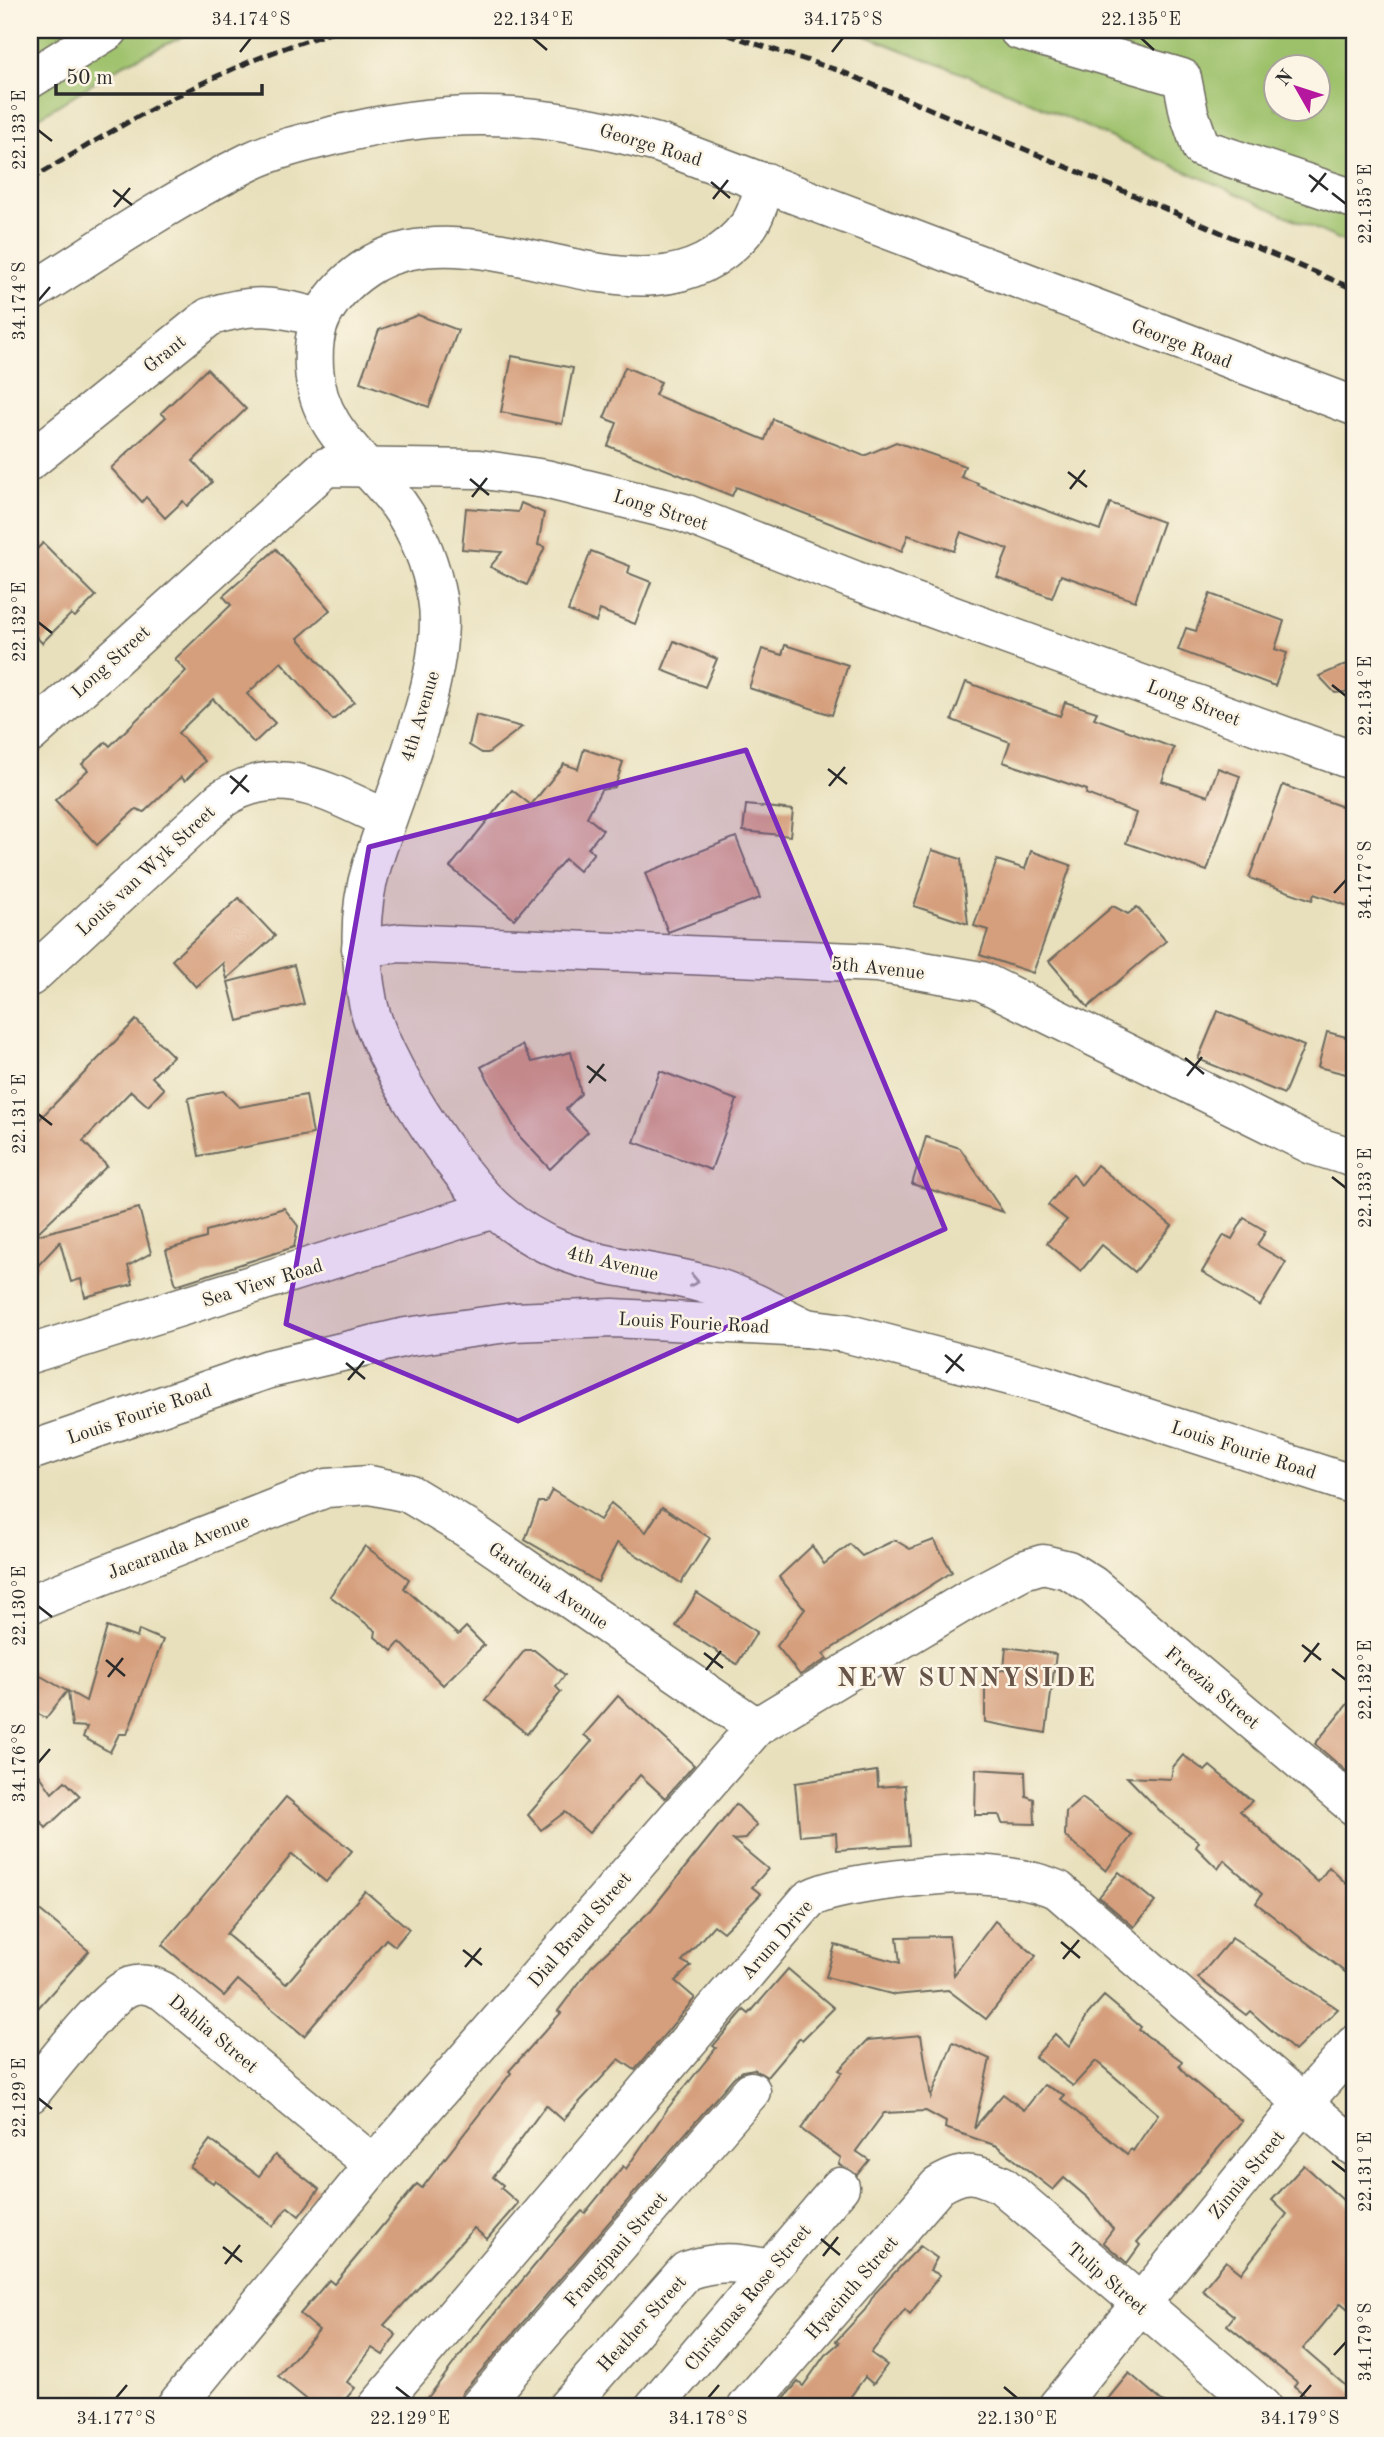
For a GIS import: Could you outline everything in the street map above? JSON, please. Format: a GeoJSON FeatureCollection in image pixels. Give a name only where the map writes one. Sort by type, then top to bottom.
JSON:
{"type":"FeatureCollection","features":[{"type":"Feature","properties":{"kind":"street"},"geometry":{"type":"LineString","coordinates":[[30,79],[109,30]]}},
{"type":"Feature","properties":{"kind":"street"},"geometry":{"type":"LineString","coordinates":[[1018,30],[1182,78],[1189,113],[1201,148],[1354,199]]}},
{"type":"Feature","properties":{"kind":"street","name":"George Road"},"geometry":{"type":"LineString","coordinates":[[30,293],[170,206],[251,161],[295,145],[379,124],[445,116],[524,115],[598,127],[661,144],[1354,406]]}},
{"type":"Feature","properties":{"kind":"street","name":"4th Avenue"},"geometry":{"type":"LineString","coordinates":[[765,182],[751,222],[712,257],[687,271],[626,277],[579,271],[485,248],[449,245],[414,248],[388,256],[354,274],[332,298],[320,318],[314,334],[315,390],[329,422],[398,505],[415,533],[429,564],[440,623],[434,673],[363,894],[361,948],[368,1007],[397,1074],[432,1133],[494,1209],[525,1232],[563,1252],[706,1284],[806,1328]]}},
{"type":"Feature","properties":{"kind":"street","name":"Grant"},"geometry":{"type":"LineString","coordinates":[[30,461],[209,317],[238,307],[277,306],[320,318]]}},
{"type":"Feature","properties":{"kind":"street","name":"Long Street"},"geometry":{"type":"LineString","coordinates":[[30,734],[326,467],[479,469],[545,479],[684,513],[853,580],[1354,761]]}},
{"type":"Feature","properties":{"kind":"street","name":"Louis van Wyk Street"},"geometry":{"type":"LineString","coordinates":[[30,976],[222,799],[237,789],[260,781],[289,779],[387,819]]}},
{"type":"Feature","properties":{"kind":"street","name":"5th Avenue"},"geometry":{"type":"LineString","coordinates":[[361,948],[400,943],[877,963],[981,981],[1312,1144],[1354,1158]]}},
{"type":"Feature","properties":{"kind":"street","name":"Sea View Road"},"geometry":{"type":"LineString","coordinates":[[30,1354],[494,1209]]}},
{"type":"Feature","properties":{"kind":"street","name":"Louis Fourie Road"},"geometry":{"type":"LineString","coordinates":[[30,1451],[269,1369],[406,1337],[514,1322],[612,1318],[806,1328],[845,1333],[1045,1385],[1354,1485]]}},
{"type":"Feature","properties":{"kind":"street"},"geometry":{"type":"LineString","coordinates":[[1045,1385],[1354,1498]]}},
{"type":"Feature","properties":{"kind":"street","name":"Gardenia Avenue"},"geometry":{"type":"LineString","coordinates":[[326,1488],[370,1485],[408,1493],[468,1529],[756,1727]]}},
{"type":"Feature","properties":{"kind":"street","name":"Jacaranda Avenue"},"geometry":{"type":"LineString","coordinates":[[30,1604],[326,1488]]}},
{"type":"Feature","properties":{"kind":"street","name":"Dial Brand Street"},"geometry":{"type":"LineString","coordinates":[[190,2402],[374,2165],[756,1727],[974,1596],[1023,1570],[1043,1564],[1068,1570]]}},
{"type":"Feature","properties":{"kind":"street","name":"Freezia Street"},"geometry":{"type":"LineString","coordinates":[[1068,1570],[1092,1585],[1354,1807]]}},
{"type":"Feature","properties":{"kind":"street","name":"Arum Drive"},"geometry":{"type":"LineString","coordinates":[[377,2407],[730,1991],[818,1893],[962,1874],[1041,1883],[1058,1890],[1354,2147]]}},
{"type":"Feature","properties":{"kind":"street","name":"Dahlia Street"},"geometry":{"type":"LineString","coordinates":[[30,2094],[109,2003],[128,1987],[148,1984],[163,1990],[374,2165]]}},
{"type":"Feature","properties":{"kind":"street","name":"Zinnia Street"},"geometry":{"type":"LineString","coordinates":[[1058,2407],[1303,2103],[1354,2045]]}},
{"type":"Feature","properties":{"kind":"street","name":"Frangipani Street"},"geometry":{"type":"LineString","coordinates":[[479,2407],[751,2091]]}},
{"type":"Feature","properties":{"kind":"street","name":"Tulip Street"},"geometry":{"type":"LineString","coordinates":[[960,2173],[982,2176],[1002,2185],[1251,2404]]}},
{"type":"Feature","properties":{"kind":"street","name":"Hyacinth Street"},"geometry":{"type":"LineString","coordinates":[[747,2407],[938,2186],[960,2173]]}},
{"type":"Feature","properties":{"kind":"street","name":"Christmas Rose Street"},"geometry":{"type":"LineString","coordinates":[[654,2407],[840,2187]]}},
{"type":"Feature","properties":{"kind":"street","name":"Heather Street"},"geometry":{"type":"LineString","coordinates":[[567,2407],[686,2271],[709,2263],[732,2261],[769,2269]]}},
{"type":"Feature","properties":{"kind":"highlighted area"},"geometry":{"type":"Polygon","coordinates":[[[746,750],[945,1229],[518,1421],[286,1324],[369,847],[746,750]]]}},
{"type":"Feature","properties":{"kind":"green space"},"geometry":{"type":"Polygon","coordinates":[[[30,30],[197,30],[124,64],[30,123],[30,30]]]}},
{"type":"Feature","properties":{"kind":"green space"},"geometry":{"type":"Polygon","coordinates":[[[851,30],[1354,30],[1354,246],[1004,90],[851,30]]]}},
{"type":"Feature","properties":{"kind":"building"},"geometry":{"type":"Polygon","coordinates":[[[418,315],[458,330],[429,407],[360,382],[379,330],[418,315]]]}},
{"type":"Feature","properties":{"kind":"building"},"geometry":{"type":"Polygon","coordinates":[[[512,356],[573,368],[562,424],[501,412],[512,356]]]}},
{"type":"Feature","properties":{"kind":"building"},"geometry":{"type":"Polygon","coordinates":[[[625,367],[661,382],[655,395],[765,440],[773,419],[864,456],[896,442],[965,466],[961,477],[978,483],[977,485],[1100,530],[1110,503],[1163,522],[1135,601],[1061,575],[1052,598],[997,577],[1008,549],[961,532],[954,551],[908,535],[902,551],[736,487],[732,496],[608,446],[617,423],[604,418],[625,367]]]}},
{"type":"Feature","properties":{"kind":"building"},"geometry":{"type":"Polygon","coordinates":[[[207,369],[246,409],[193,461],[212,482],[187,506],[183,501],[165,518],[146,497],[142,502],[111,468],[166,417],[161,413],[207,369]]]}},
{"type":"Feature","properties":{"kind":"building"},"geometry":{"type":"Polygon","coordinates":[[[521,503],[544,513],[538,545],[545,547],[527,585],[490,567],[502,552],[462,549],[466,508],[518,512],[521,503]]]}},
{"type":"Feature","properties":{"kind":"building"},"geometry":{"type":"Polygon","coordinates":[[[43,543],[96,596],[75,617],[71,614],[42,643],[30,630],[30,556],[43,543]]]}},
{"type":"Feature","properties":{"kind":"building"},"geometry":{"type":"Polygon","coordinates":[[[276,549],[330,610],[298,638],[354,702],[333,720],[281,662],[247,694],[275,723],[254,743],[213,699],[178,733],[205,761],[185,781],[181,777],[144,812],[136,809],[97,845],[55,800],[88,770],[82,764],[106,742],[110,746],[186,671],[175,659],[231,605],[223,596],[276,549]]]}},
{"type":"Feature","properties":{"kind":"building"},"geometry":{"type":"Polygon","coordinates":[[[591,551],[630,566],[628,573],[651,582],[635,624],[600,610],[596,622],[568,611],[591,551]]]}},
{"type":"Feature","properties":{"kind":"building"},"geometry":{"type":"Polygon","coordinates":[[[1210,594],[1284,621],[1275,649],[1287,653],[1275,686],[1178,650],[1186,628],[1196,631],[1210,594]]]}},
{"type":"Feature","properties":{"kind":"building"},"geometry":{"type":"Polygon","coordinates":[[[674,641],[717,659],[705,687],[662,670],[674,641]]]}},
{"type":"Feature","properties":{"kind":"building"},"geometry":{"type":"Polygon","coordinates":[[[785,645],[848,665],[832,715],[749,688],[762,649],[782,655],[785,645]]]}},
{"type":"Feature","properties":{"kind":"building"},"geometry":{"type":"Polygon","coordinates":[[[1354,661],[1354,691],[1335,693],[1319,676],[1354,661]]]}},
{"type":"Feature","properties":{"kind":"building"},"geometry":{"type":"Polygon","coordinates":[[[966,682],[1060,716],[1065,702],[1097,712],[1094,718],[1174,748],[1162,781],[1208,796],[1218,768],[1240,776],[1207,871],[1126,843],[1136,813],[1086,794],[1087,790],[1003,762],[1010,742],[952,720],[966,682]]]}},
{"type":"Feature","properties":{"kind":"building"},"geometry":{"type":"Polygon","coordinates":[[[476,715],[522,727],[488,753],[482,753],[469,745],[476,715]]]}},
{"type":"Feature","properties":{"kind":"building"},"geometry":{"type":"Polygon","coordinates":[[[584,749],[623,762],[615,787],[601,790],[587,817],[603,830],[588,848],[594,853],[579,871],[565,859],[514,919],[450,867],[512,790],[531,805],[564,764],[578,769],[584,749]]]}},
{"type":"Feature","properties":{"kind":"building"},"geometry":{"type":"Polygon","coordinates":[[[1283,785],[1354,811],[1354,908],[1314,894],[1312,900],[1249,878],[1283,785]]]}},
{"type":"Feature","properties":{"kind":"building"},"geometry":{"type":"Polygon","coordinates":[[[746,805],[793,810],[790,836],[743,831],[746,805]]]}},
{"type":"Feature","properties":{"kind":"building"},"geometry":{"type":"Polygon","coordinates":[[[736,837],[760,898],[668,932],[645,873],[736,837]]]}},
{"type":"Feature","properties":{"kind":"building"},"geometry":{"type":"Polygon","coordinates":[[[932,850],[961,859],[968,924],[914,906],[932,850]]]}},
{"type":"Feature","properties":{"kind":"building"},"geometry":{"type":"Polygon","coordinates":[[[1031,851],[1071,865],[1033,973],[980,955],[988,930],[974,926],[997,860],[1025,869],[1031,851]]]}},
{"type":"Feature","properties":{"kind":"building"},"geometry":{"type":"Polygon","coordinates":[[[239,898],[275,936],[227,979],[223,963],[196,987],[172,960],[239,898]]]}},
{"type":"Feature","properties":{"kind":"building"},"geometry":{"type":"Polygon","coordinates":[[[1113,906],[1128,914],[1137,907],[1166,941],[1088,1007],[1049,961],[1113,906]]]}},
{"type":"Feature","properties":{"kind":"building"},"geometry":{"type":"Polygon","coordinates":[[[294,965],[304,1004],[238,1021],[228,982],[294,965]]]}},
{"type":"Feature","properties":{"kind":"building"},"geometry":{"type":"Polygon","coordinates":[[[1218,1011],[1304,1046],[1284,1094],[1198,1059],[1218,1011]]]}},
{"type":"Feature","properties":{"kind":"building"},"geometry":{"type":"Polygon","coordinates":[[[136,1020],[173,1056],[152,1077],[164,1089],[148,1106],[131,1091],[83,1141],[107,1166],[34,1236],[139,1208],[151,1253],[128,1266],[133,1284],[85,1297],[81,1279],[71,1282],[60,1242],[30,1274],[30,1129],[136,1020]]]}},
{"type":"Feature","properties":{"kind":"building"},"geometry":{"type":"Polygon","coordinates":[[[1327,1032],[1354,1039],[1354,1076],[1318,1067],[1327,1032]]]}},
{"type":"Feature","properties":{"kind":"building"},"geometry":{"type":"Polygon","coordinates":[[[522,1045],[532,1062],[571,1052],[581,1094],[566,1109],[588,1132],[550,1169],[519,1136],[481,1067],[522,1045]]]}},
{"type":"Feature","properties":{"kind":"building"},"geometry":{"type":"Polygon","coordinates":[[[660,1071],[737,1100],[711,1170],[634,1142],[660,1071]]]}},
{"type":"Feature","properties":{"kind":"building"},"geometry":{"type":"Polygon","coordinates":[[[223,1091],[239,1107],[306,1095],[313,1134],[199,1156],[188,1098],[223,1091]]]}},
{"type":"Feature","properties":{"kind":"building"},"geometry":{"type":"Polygon","coordinates":[[[926,1137],[960,1148],[1003,1212],[912,1184],[926,1137]]]}},
{"type":"Feature","properties":{"kind":"building"},"geometry":{"type":"Polygon","coordinates":[[[1097,1165],[1172,1226],[1135,1272],[1102,1245],[1081,1271],[1047,1243],[1067,1220],[1048,1205],[1073,1174],[1081,1185],[1097,1165]]]}},
{"type":"Feature","properties":{"kind":"building"},"geometry":{"type":"Polygon","coordinates":[[[284,1208],[298,1226],[294,1247],[176,1285],[166,1250],[206,1238],[206,1231],[284,1208]]]}},
{"type":"Feature","properties":{"kind":"building"},"geometry":{"type":"Polygon","coordinates":[[[1244,1218],[1266,1231],[1257,1245],[1286,1262],[1260,1306],[1202,1272],[1224,1235],[1232,1239],[1244,1218]]]}},
{"type":"Feature","properties":{"kind":"building"},"geometry":{"type":"Polygon","coordinates":[[[552,1490],[600,1520],[611,1503],[646,1532],[662,1507],[710,1538],[681,1583],[617,1543],[598,1582],[525,1540],[539,1502],[546,1502],[552,1490]]]}},
{"type":"Feature","properties":{"kind":"building"},"geometry":{"type":"Polygon","coordinates":[[[895,1540],[910,1549],[934,1540],[952,1572],[823,1654],[827,1659],[800,1675],[777,1646],[805,1609],[779,1577],[812,1546],[824,1564],[850,1544],[862,1556],[895,1540]]]}},
{"type":"Feature","properties":{"kind":"building"},"geometry":{"type":"Polygon","coordinates":[[[365,1546],[409,1579],[404,1588],[458,1635],[466,1627],[484,1645],[443,1685],[400,1642],[392,1651],[375,1637],[376,1631],[330,1596],[365,1546]]]}},
{"type":"Feature","properties":{"kind":"building"},"geometry":{"type":"Polygon","coordinates":[[[697,1593],[757,1632],[737,1664],[676,1626],[697,1593]]]}},
{"type":"Feature","properties":{"kind":"building"},"geometry":{"type":"Polygon","coordinates":[[[107,1627],[137,1638],[139,1630],[163,1640],[127,1734],[119,1734],[110,1752],[83,1737],[87,1727],[72,1726],[68,1691],[86,1701],[107,1627]]]}},
{"type":"Feature","properties":{"kind":"building"},"geometry":{"type":"Polygon","coordinates":[[[1006,1647],[1056,1654],[1046,1733],[985,1722],[985,1673],[1004,1670],[1006,1647]]]}},
{"type":"Feature","properties":{"kind":"building"},"geometry":{"type":"Polygon","coordinates":[[[525,1650],[534,1650],[565,1675],[556,1687],[561,1692],[527,1734],[485,1700],[525,1650]]]}},
{"type":"Feature","properties":{"kind":"building"},"geometry":{"type":"Polygon","coordinates":[[[30,1670],[67,1691],[46,1718],[30,1710],[30,1670]]]}},
{"type":"Feature","properties":{"kind":"building"},"geometry":{"type":"Polygon","coordinates":[[[618,1696],[694,1765],[665,1798],[640,1775],[589,1833],[565,1812],[541,1830],[528,1815],[592,1741],[584,1735],[618,1696]]]}},
{"type":"Feature","properties":{"kind":"building"},"geometry":{"type":"Polygon","coordinates":[[[1354,1696],[1354,1778],[1315,1744],[1354,1696]]]}},
{"type":"Feature","properties":{"kind":"building"},"geometry":{"type":"Polygon","coordinates":[[[1183,1755],[1205,1771],[1210,1766],[1252,1801],[1240,1811],[1318,1882],[1329,1867],[1354,1891],[1354,1979],[1256,1903],[1262,1894],[1224,1860],[1218,1869],[1196,1847],[1199,1842],[1164,1815],[1127,1777],[1171,1779],[1173,1767],[1183,1755]]]}},
{"type":"Feature","properties":{"kind":"building"},"geometry":{"type":"Polygon","coordinates":[[[30,1761],[52,1793],[65,1781],[80,1796],[46,1828],[30,1809],[30,1761]]]}},
{"type":"Feature","properties":{"kind":"building"},"geometry":{"type":"Polygon","coordinates":[[[976,1769],[1025,1772],[1026,1796],[1034,1799],[1035,1824],[1002,1823],[999,1815],[975,1815],[976,1769]]]}},
{"type":"Feature","properties":{"kind":"building"},"geometry":{"type":"Polygon","coordinates":[[[877,1771],[878,1787],[905,1785],[909,1845],[837,1850],[836,1833],[800,1836],[795,1783],[877,1771]]]}},
{"type":"Feature","properties":{"kind":"building"},"geometry":{"type":"Polygon","coordinates":[[[286,1797],[352,1851],[326,1882],[292,1854],[226,1934],[286,1984],[365,1891],[409,1929],[395,1946],[386,1939],[304,2036],[238,1980],[224,1996],[162,1945],[286,1797]]]}},
{"type":"Feature","properties":{"kind":"building"},"geometry":{"type":"Polygon","coordinates":[[[1082,1798],[1132,1835],[1106,1871],[1065,1836],[1066,1812],[1082,1798]]]}},
{"type":"Feature","properties":{"kind":"building"},"geometry":{"type":"Polygon","coordinates":[[[736,1804],[757,1825],[745,1839],[733,1840],[768,1869],[752,1887],[761,1894],[723,1932],[714,1925],[682,1961],[691,1966],[675,1981],[695,1998],[635,2070],[619,2059],[563,2120],[546,2105],[493,2177],[518,2203],[487,2239],[474,2228],[384,2325],[396,2335],[383,2355],[372,2348],[347,2382],[355,2388],[339,2407],[316,2407],[278,2376],[319,2330],[300,2314],[329,2280],[334,2284],[417,2184],[422,2188],[511,2073],[509,2071],[561,2013],[558,2011],[591,1967],[651,1910],[736,1804]]]}},
{"type":"Feature","properties":{"kind":"building"},"geometry":{"type":"Polygon","coordinates":[[[1119,1872],[1155,1902],[1134,1927],[1099,1897],[1119,1872]]]}},
{"type":"Feature","properties":{"kind":"building"},"geometry":{"type":"Polygon","coordinates":[[[30,1902],[89,1951],[30,2017],[30,1902]]]}},
{"type":"Feature","properties":{"kind":"building"},"geometry":{"type":"Polygon","coordinates":[[[995,1921],[1036,1956],[986,2019],[948,1990],[895,1995],[826,1977],[835,1945],[900,1963],[897,1937],[949,1936],[954,1975],[995,1921]]]}},
{"type":"Feature","properties":{"kind":"building"},"geometry":{"type":"Polygon","coordinates":[[[1232,1938],[1338,2009],[1295,2051],[1250,2011],[1246,2015],[1198,1978],[1232,1938]]]}},
{"type":"Feature","properties":{"kind":"building"},"geometry":{"type":"Polygon","coordinates":[[[788,1969],[834,2008],[802,2040],[800,2038],[767,2077],[754,2069],[743,2071],[734,2077],[462,2393],[458,2407],[421,2407],[460,2355],[560,2235],[582,2211],[585,2213],[623,2166],[626,2169],[668,2108],[716,2048],[713,2046],[744,2010],[749,2014],[788,1969]]]}},
{"type":"Feature","properties":{"kind":"building"},"geometry":{"type":"Polygon","coordinates":[[[1104,1996],[1141,2027],[1139,2030],[1182,2061],[1179,2066],[1187,2076],[1242,2121],[1137,2242],[1140,2245],[1127,2263],[1103,2242],[1113,2229],[1088,2198],[1064,2178],[1053,2190],[997,2146],[945,2128],[946,2122],[926,2111],[884,2113],[856,2151],[869,2160],[857,2175],[839,2164],[841,2158],[801,2129],[842,2072],[839,2070],[868,2040],[921,2035],[931,2097],[953,2042],[990,2059],[974,2128],[1003,2094],[1024,2110],[1044,2085],[1065,2095],[1061,2099],[1127,2154],[1131,2149],[1133,2151],[1158,2114],[1096,2061],[1073,2086],[1035,2057],[1055,2034],[1069,2047],[1088,2014],[1104,1996]]]}},
{"type":"Feature","properties":{"kind":"building"},"geometry":{"type":"Polygon","coordinates":[[[210,2140],[259,2176],[275,2155],[319,2189],[299,2216],[288,2207],[273,2226],[215,2180],[213,2183],[190,2167],[210,2140]]]}},
{"type":"Feature","properties":{"kind":"building"},"geometry":{"type":"Polygon","coordinates":[[[1304,2165],[1354,2210],[1354,2314],[1341,2303],[1303,2349],[1354,2393],[1354,2407],[1320,2407],[1294,2386],[1297,2382],[1227,2325],[1234,2316],[1202,2290],[1226,2261],[1241,2273],[1287,2214],[1272,2200],[1304,2165]]]}},
{"type":"Feature","properties":{"kind":"building"},"geometry":{"type":"Polygon","coordinates":[[[920,2246],[937,2258],[930,2270],[940,2275],[910,2314],[905,2309],[871,2353],[887,2365],[873,2384],[865,2377],[843,2407],[776,2407],[798,2382],[803,2386],[825,2355],[839,2343],[836,2341],[865,2310],[875,2293],[920,2246]]]}},
{"type":"Feature","properties":{"kind":"building"},"geometry":{"type":"Polygon","coordinates":[[[1129,2373],[1169,2407],[1101,2407],[1129,2373]]]}},
{"type":"Feature","properties":{"kind":"railway"},"geometry":{"type":"LineString","coordinates":[[30,180],[142,114],[219,75],[299,43],[341,30]]}},
{"type":"Feature","properties":{"kind":"railway"},"geometry":{"type":"LineString","coordinates":[[713,30],[843,72],[1354,289]]}},
{"type":"Feature","properties":{"kind":"district","name":"NEW SUNNYSIDE"},"geometry":{"type":"Point","coordinates":[967,1677]}}]}
